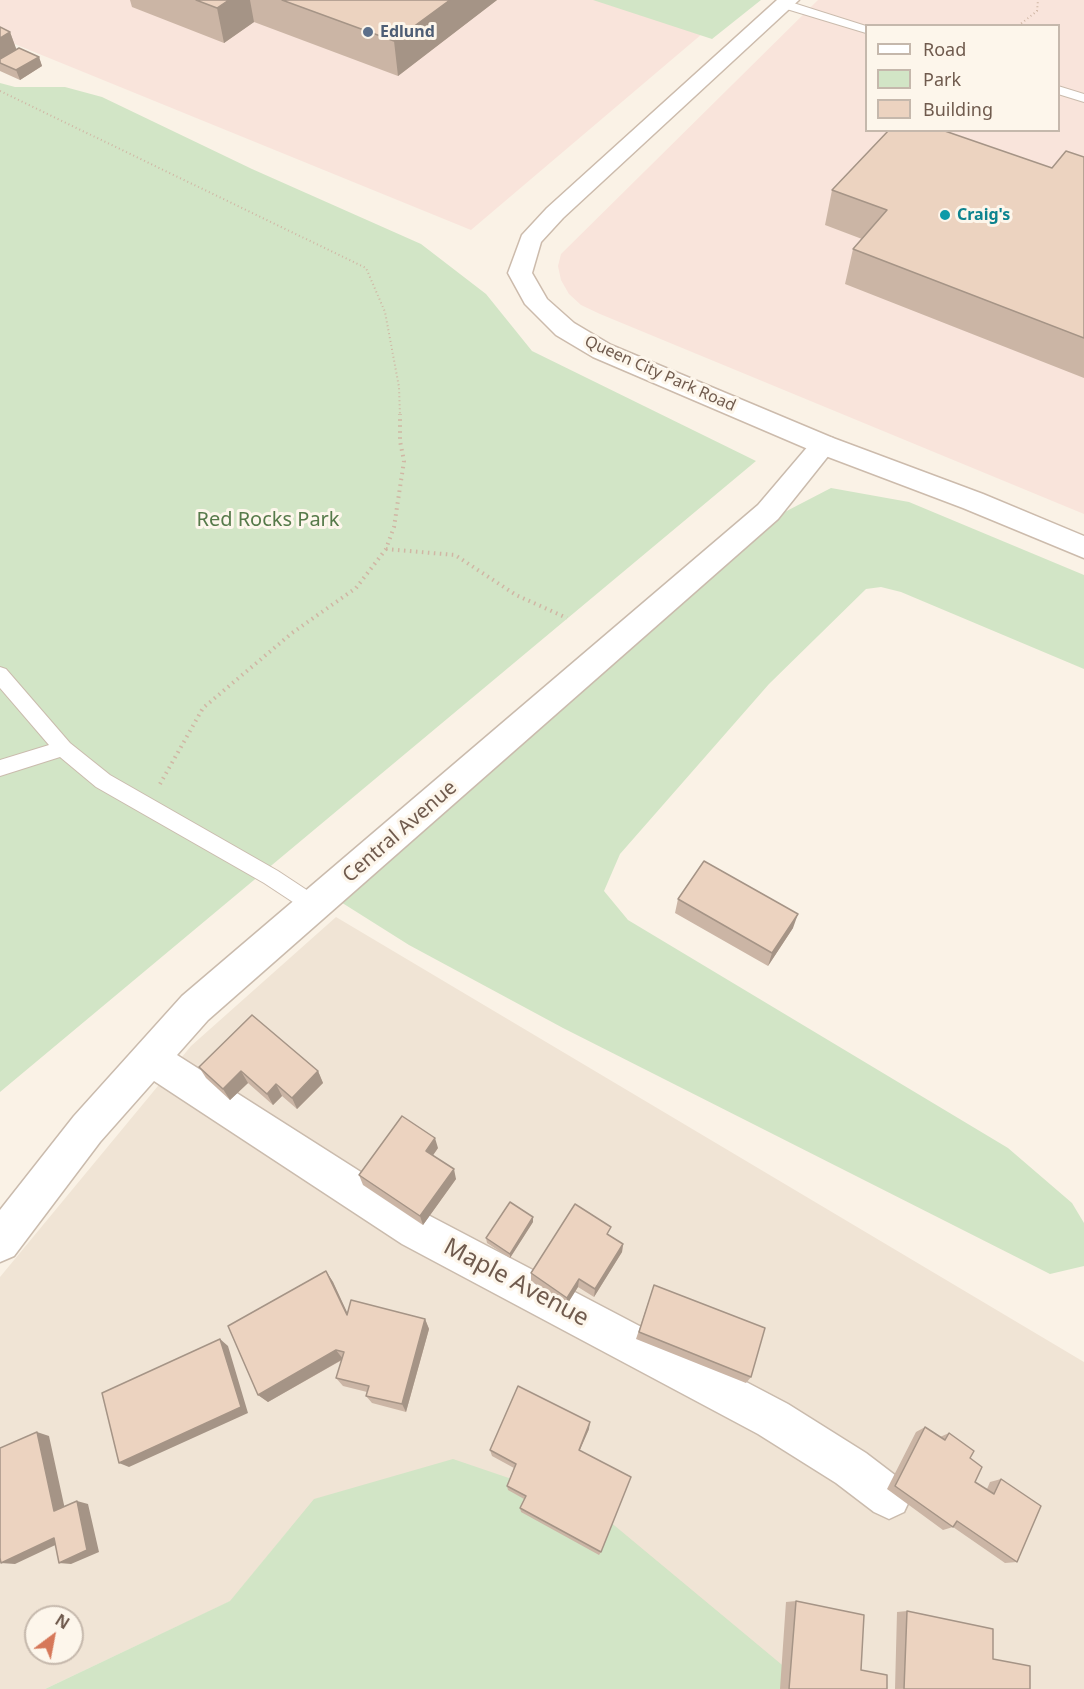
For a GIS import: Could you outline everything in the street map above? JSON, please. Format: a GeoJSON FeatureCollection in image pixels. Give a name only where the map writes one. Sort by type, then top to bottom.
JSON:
{"type":"FeatureCollection","features":[{"type":"Feature","properties":{"kind":"street","name":"Queen City Park Road"},"geometry":{"type":"LineString","coordinates":[[786,2],[555,213],[530,240],[520,273],[537,303],[565,329],[602,351],[824,445],[973,501],[1084,548]]}},
{"type":"Feature","properties":{"kind":"street","name":"Central Avenue"},"geometry":{"type":"LineString","coordinates":[[0,1242],[87,1129],[195,1008],[768,512],[824,445]]}},
{"type":"Feature","properties":{"kind":"street","name":"Maple Avenue"},"geometry":{"type":"LineString","coordinates":[[149,1057],[416,1230],[773,1419],[851,1468],[890,1497]]}},
{"type":"Feature","properties":{"kind":"lane"},"geometry":{"type":"LineString","coordinates":[[786,2],[865,29]]}},
{"type":"Feature","properties":{"kind":"lane"},"geometry":{"type":"LineString","coordinates":[[1060,90],[1084,98]]}},
{"type":"Feature","properties":{"kind":"lane"},"geometry":{"type":"LineString","coordinates":[[0,674],[63,748],[103,781],[144,807],[271,877],[315,906]]}},
{"type":"Feature","properties":{"kind":"lane"},"geometry":{"type":"LineString","coordinates":[[0,768],[63,748]]}},
{"type":"Feature","properties":{"kind":"path"},"geometry":{"type":"LineString","coordinates":[[1021,24],[1037,11],[1038,0]]}},
{"type":"Feature","properties":{"kind":"path"},"geometry":{"type":"LineString","coordinates":[[0,92],[366,268],[385,312],[399,387],[400,441],[404,461],[398,510],[386,549],[356,588],[291,633],[203,708],[144,807]]}},
{"type":"Feature","properties":{"kind":"path"},"geometry":{"type":"LineString","coordinates":[[386,549],[455,555],[516,594],[567,618]]}},
{"type":"Feature","properties":{"kind":"shaded area"},"geometry":{"type":"Polygon","coordinates":[[[0,0],[742,0],[471,230],[0,38],[0,0]]]}},
{"type":"Feature","properties":{"kind":"shaded area"},"geometry":{"type":"Polygon","coordinates":[[[818,0],[1084,0],[1084,514],[600,314],[581,305],[569,294],[561,280],[558,266],[561,254],[818,0]]]}},
{"type":"Feature","properties":{"kind":"shaded area"},"geometry":{"type":"Polygon","coordinates":[[[336,917],[1084,1362],[1084,1689],[512,1689],[289,1530],[231,1601],[45,1689],[0,1689],[0,1277],[191,1046],[336,917]]]}},
{"type":"Feature","properties":{"kind":"green space"},"geometry":{"type":"Polygon","coordinates":[[[593,0],[761,0],[712,39],[593,0]]]}},
{"type":"Feature","properties":{"kind":"green space","name":"Red Rocks Park"},"geometry":{"type":"Polygon","coordinates":[[[0,83],[15,87],[65,87],[102,97],[252,169],[421,244],[486,294],[532,351],[756,461],[0,1092],[0,83]]]}},
{"type":"Feature","properties":{"kind":"green space"},"geometry":{"type":"Polygon","coordinates":[[[831,488],[909,502],[1084,575],[1084,669],[901,592],[881,587],[866,589],[769,684],[620,854],[604,891],[628,920],[1008,1148],[1072,1203],[1084,1223],[1084,1266],[1050,1274],[563,1028],[409,945],[336,899],[777,516],[831,488]]]}},
{"type":"Feature","properties":{"kind":"green space"},"geometry":{"type":"Polygon","coordinates":[[[453,1459],[591,1506],[811,1689],[45,1689],[230,1601],[314,1499],[453,1459]]]}},
{"type":"Feature","properties":{"kind":"building"},"geometry":{"type":"Polygon","coordinates":[[[196,0],[229,0],[217,8],[196,0]]]}},
{"type":"Feature","properties":{"kind":"building"},"geometry":{"type":"Polygon","coordinates":[[[282,0],[450,0],[394,41],[282,0]]]}},
{"type":"Feature","properties":{"kind":"building"},"geometry":{"type":"Polygon","coordinates":[[[0,27],[10,32],[0,38],[0,27]]]}},
{"type":"Feature","properties":{"kind":"building"},"geometry":{"type":"Polygon","coordinates":[[[19,48],[39,57],[16,70],[0,63],[0,59],[19,48]]]}},
{"type":"Feature","properties":{"kind":"building"},"geometry":{"type":"Polygon","coordinates":[[[887,132],[948,132],[1052,168],[1066,151],[1084,157],[1084,338],[853,249],[887,210],[832,190],[887,132]]]}},
{"type":"Feature","properties":{"kind":"building"},"geometry":{"type":"Polygon","coordinates":[[[704,861],[798,914],[772,953],[678,899],[704,861]]]}},
{"type":"Feature","properties":{"kind":"building"},"geometry":{"type":"Polygon","coordinates":[[[252,1015],[318,1071],[292,1098],[276,1084],[267,1094],[241,1071],[223,1089],[199,1067],[252,1015]]]}},
{"type":"Feature","properties":{"kind":"building"},"geometry":{"type":"Polygon","coordinates":[[[402,1116],[435,1138],[426,1151],[454,1169],[420,1216],[359,1175],[402,1116]]]}},
{"type":"Feature","properties":{"kind":"building"},"geometry":{"type":"Polygon","coordinates":[[[510,1202],[533,1217],[510,1254],[486,1238],[510,1202]]]}},
{"type":"Feature","properties":{"kind":"building"},"geometry":{"type":"Polygon","coordinates":[[[575,1204],[611,1227],[607,1234],[623,1244],[595,1289],[579,1279],[567,1298],[531,1273],[575,1204]]]}},
{"type":"Feature","properties":{"kind":"building"},"geometry":{"type":"Polygon","coordinates":[[[326,1271],[347,1315],[351,1300],[425,1319],[402,1404],[366,1396],[369,1386],[336,1378],[344,1352],[336,1350],[258,1395],[228,1326],[326,1271]]]}},
{"type":"Feature","properties":{"kind":"building"},"geometry":{"type":"Polygon","coordinates":[[[654,1285],[765,1328],[751,1377],[639,1332],[654,1285]]]}},
{"type":"Feature","properties":{"kind":"building"},"geometry":{"type":"Polygon","coordinates":[[[220,1339],[241,1407],[119,1463],[102,1393],[220,1339]]]}},
{"type":"Feature","properties":{"kind":"building"},"geometry":{"type":"Polygon","coordinates":[[[518,1386],[590,1422],[579,1450],[631,1477],[601,1552],[520,1508],[526,1496],[507,1486],[516,1464],[490,1450],[518,1386]]]}},
{"type":"Feature","properties":{"kind":"building"},"geometry":{"type":"Polygon","coordinates":[[[925,1427],[945,1440],[949,1433],[974,1451],[970,1458],[982,1467],[975,1482],[994,1494],[1001,1479],[1041,1506],[1017,1562],[957,1521],[953,1527],[895,1486],[925,1427]]]}},
{"type":"Feature","properties":{"kind":"building"},"geometry":{"type":"Polygon","coordinates":[[[37,1432],[54,1511],[77,1501],[87,1550],[59,1563],[54,1538],[1,1563],[0,1448],[37,1432]]]}},
{"type":"Feature","properties":{"kind":"building"},"geometry":{"type":"Polygon","coordinates":[[[796,1601],[864,1615],[861,1670],[887,1675],[887,1689],[789,1689],[796,1601]]]}},
{"type":"Feature","properties":{"kind":"building"},"geometry":{"type":"Polygon","coordinates":[[[907,1611],[993,1629],[993,1659],[1030,1666],[1030,1689],[904,1689],[907,1611]]]}},
{"type":"Feature","properties":{"kind":"place","name":"Edlund"},"geometry":{"type":"Point","coordinates":[368,32]}},
{"type":"Feature","properties":{"kind":"place","name":"Craig's"},"geometry":{"type":"Point","coordinates":[945,215]}}]}
